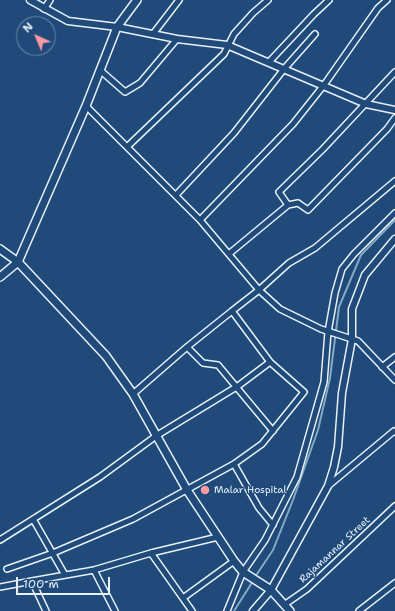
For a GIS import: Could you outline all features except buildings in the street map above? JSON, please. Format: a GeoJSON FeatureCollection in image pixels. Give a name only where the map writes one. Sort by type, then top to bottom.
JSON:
{"type":"FeatureCollection","features":[{"type":"Feature","properties":{"kind":"main road"},"geometry":{"type":"LineString","coordinates":[[0,277],[18,262],[101,71],[117,27],[137,0]]}},
{"type":"Feature","properties":{"kind":"main road"},"geometry":{"type":"LineString","coordinates":[[0,249],[18,262],[106,356],[133,394],[187,490],[234,561],[245,573],[268,589],[290,611]]}},
{"type":"Feature","properties":{"kind":"street"},"geometry":{"type":"LineString","coordinates":[[30,0],[68,21],[117,27],[177,39],[228,45],[366,104],[395,110]]}},
{"type":"Feature","properties":{"kind":"street"},"geometry":{"type":"LineString","coordinates":[[44,9],[50,0]]}},
{"type":"Feature","properties":{"kind":"street"},"geometry":{"type":"LineString","coordinates":[[153,34],[179,0]]}},
{"type":"Feature","properties":{"kind":"street"},"geometry":{"type":"LineString","coordinates":[[128,146],[224,54],[234,34],[253,13],[268,0]]}},
{"type":"Feature","properties":{"kind":"street"},"geometry":{"type":"LineString","coordinates":[[269,62],[314,14],[330,0]]}},
{"type":"Feature","properties":{"kind":"street"},"geometry":{"type":"LineString","coordinates":[[200,220],[293,124],[324,85],[378,8],[387,0]]}},
{"type":"Feature","properties":{"kind":"street"},"geometry":{"type":"LineString","coordinates":[[176,195],[234,133],[284,69],[316,34]]}},
{"type":"Feature","properties":{"kind":"street"},"geometry":{"type":"LineString","coordinates":[[101,71],[125,92],[140,83],[177,39]]}},
{"type":"Feature","properties":{"kind":"street"},"geometry":{"type":"LineString","coordinates":[[288,205],[279,192],[366,104],[395,72]]}},
{"type":"Feature","properties":{"kind":"street"},"geometry":{"type":"LineString","coordinates":[[86,106],[128,146],[200,220],[230,253],[259,290],[280,309],[330,332],[350,338],[364,346],[395,380]]}},
{"type":"Feature","properties":{"kind":"street"},"geometry":{"type":"LineString","coordinates":[[230,253],[288,205],[298,203],[308,210],[387,129],[395,118]]}},
{"type":"Feature","properties":{"kind":"street"},"geometry":{"type":"LineString","coordinates":[[133,394],[187,347],[259,290],[289,263],[315,248],[395,181]]}},
{"type":"Feature","properties":{"kind":"street"},"geometry":{"type":"LineString","coordinates":[[227,611],[245,573],[265,540],[297,477],[324,382],[335,293],[342,269],[354,254],[395,213]]}},
{"type":"Feature","properties":{"kind":"street"},"geometry":{"type":"LineString","coordinates":[[253,611],[268,589],[328,486],[338,447],[342,393],[350,338],[352,309],[365,275],[395,239]]}},
{"type":"Feature","properties":{"kind":"street"},"geometry":{"type":"LineString","coordinates":[[7,569],[52,553],[133,519],[234,464],[262,444],[304,392],[270,362],[232,311]]}},
{"type":"Feature","properties":{"kind":"street"},"geometry":{"type":"LineString","coordinates":[[187,347],[202,363],[218,365],[238,386],[273,431]]}},
{"type":"Feature","properties":{"kind":"street"},"geometry":{"type":"LineString","coordinates":[[382,367],[395,357]]}},
{"type":"Feature","properties":{"kind":"street"},"geometry":{"type":"LineString","coordinates":[[0,540],[100,477],[156,436],[238,386],[270,362]]}},
{"type":"Feature","properties":{"kind":"street"},"geometry":{"type":"LineString","coordinates":[[328,486],[394,431]]}},
{"type":"Feature","properties":{"kind":"street"},"geometry":{"type":"LineString","coordinates":[[234,464],[259,508],[273,525]]}},
{"type":"Feature","properties":{"kind":"street","name":"Rajamannar Street"},"geometry":{"type":"LineString","coordinates":[[284,605],[307,589],[395,506]]}},
{"type":"Feature","properties":{"kind":"street"},"geometry":{"type":"LineString","coordinates":[[33,519],[65,575]]}},
{"type":"Feature","properties":{"kind":"street"},"geometry":{"type":"LineString","coordinates":[[0,587],[94,570],[151,553],[218,538]]}},
{"type":"Feature","properties":{"kind":"street"},"geometry":{"type":"LineString","coordinates":[[151,553],[178,594],[183,598],[192,611]]}},
{"type":"Feature","properties":{"kind":"street"},"geometry":{"type":"LineString","coordinates":[[183,598],[234,561]]}},
{"type":"Feature","properties":{"kind":"street"},"geometry":{"type":"LineString","coordinates":[[94,570],[115,611]]}},
{"type":"Feature","properties":{"kind":"street"},"geometry":{"type":"LineString","coordinates":[[32,580],[46,611]]}},
{"type":"Feature","properties":{"kind":"street"},"geometry":{"type":"LineString","coordinates":[[360,611],[395,583]]}},
{"type":"Feature","properties":{"kind":"waterway"},"geometry":{"type":"LineString","coordinates":[[255,577],[273,550],[318,430],[330,378],[339,307],[361,255],[395,220]]}},
{"type":"Feature","properties":{"kind":"waterway"},"geometry":{"type":"LineString","coordinates":[[234,611],[253,581]]}},
{"type":"Feature","properties":{"kind":"place","name":"Malar Hospital"},"geometry":{"type":"Point","coordinates":[205,490]}}]}
